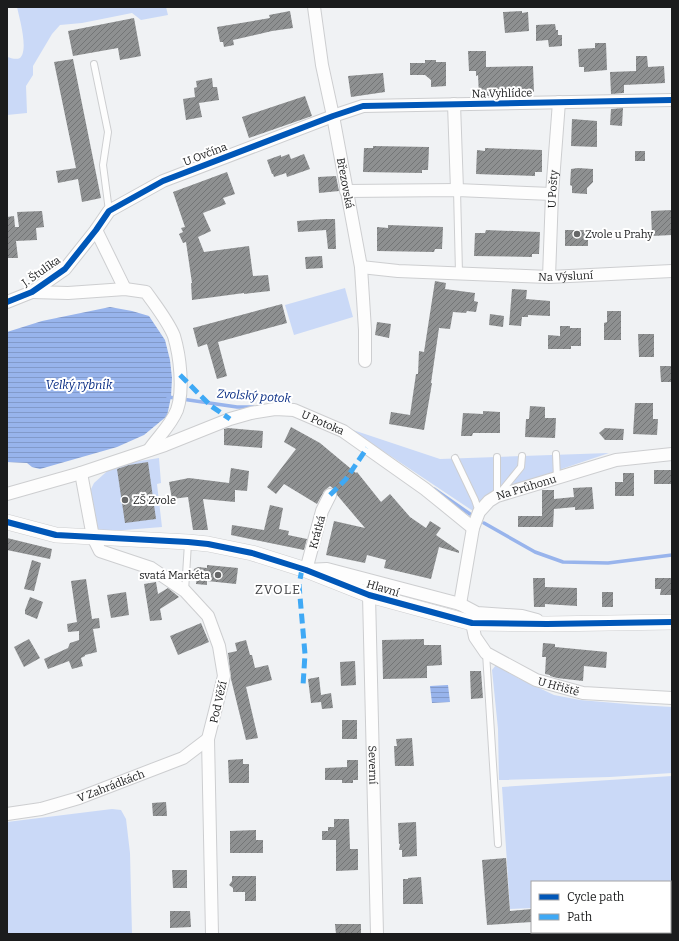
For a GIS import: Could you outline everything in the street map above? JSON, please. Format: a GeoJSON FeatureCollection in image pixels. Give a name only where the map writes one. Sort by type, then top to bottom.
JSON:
{"type":"FeatureCollection","features":[{"type":"Feature","properties":{"kind":"street","name":"Březovská"},"geometry":{"type":"LineString","coordinates":[[314,7],[322,65],[361,267],[366,330],[365,361]]}},
{"type":"Feature","properties":{"kind":"street","name":"Na Vyhlídce"},"geometry":{"type":"LineString","coordinates":[[333,116],[363,106],[672,100]]}},
{"type":"Feature","properties":{"kind":"street","name":"U Pošty"},"geometry":{"type":"LineString","coordinates":[[549,277],[552,194],[559,102]]}},
{"type":"Feature","properties":{"kind":"street"},"geometry":{"type":"LineString","coordinates":[[454,104],[457,190]]}},
{"type":"Feature","properties":{"kind":"street","name":"U Ovčína"},"geometry":{"type":"LineString","coordinates":[[96,230],[109,210],[163,180],[333,116]]}},
{"type":"Feature","properties":{"kind":"street"},"geometry":{"type":"LineString","coordinates":[[346,191],[457,190],[552,194]]}},
{"type":"Feature","properties":{"kind":"street"},"geometry":{"type":"LineString","coordinates":[[96,230],[125,289]]}},
{"type":"Feature","properties":{"kind":"street","name":"J. Štulíka"},"geometry":{"type":"LineString","coordinates":[[7,302],[32,292],[65,269],[96,230]]}},
{"type":"Feature","properties":{"kind":"street","name":"Na Výsluní"},"geometry":{"type":"LineString","coordinates":[[361,267],[398,271],[549,277],[672,271]]}},
{"type":"Feature","properties":{"kind":"street","name":"J. Štulíka"},"geometry":{"type":"LineString","coordinates":[[32,292],[125,289],[146,292],[159,309],[174,336],[180,365],[180,397],[173,419],[149,450]]}},
{"type":"Feature","properties":{"kind":"street","name":"U Potoka"},"geometry":{"type":"LineString","coordinates":[[149,450],[230,419],[251,413],[275,409],[294,410],[343,432],[425,490],[473,528]]}},
{"type":"Feature","properties":{"kind":"street"},"geometry":{"type":"LineString","coordinates":[[7,494],[81,473],[149,450]]}},
{"type":"Feature","properties":{"kind":"street","name":"Na Průhonu"},"geometry":{"type":"LineString","coordinates":[[460,604],[473,528],[479,512],[489,501],[497,496],[616,460],[672,454]]}},
{"type":"Feature","properties":{"kind":"street"},"geometry":{"type":"LineString","coordinates":[[7,522],[56,535],[93,537],[81,473]]}},
{"type":"Feature","properties":{"kind":"street","name":"Krátká"},"geometry":{"type":"LineString","coordinates":[[306,570],[322,511],[330,495]]}},
{"type":"Feature","properties":{"kind":"street","name":"Hlavní"},"geometry":{"type":"LineString","coordinates":[[93,537],[208,544],[252,553],[306,570],[369,595],[472,623],[547,624],[672,622]]}},
{"type":"Feature","properties":{"kind":"street","name":"Pod Věží"},"geometry":{"type":"LineString","coordinates":[[93,537],[100,551],[151,568],[185,591],[208,616],[219,646],[224,676],[208,740],[212,934]]}},
{"type":"Feature","properties":{"kind":"street","name":"Hlavní"},"geometry":{"type":"LineString","coordinates":[[306,570],[327,569],[460,604],[477,613],[522,616],[547,624]]}},
{"type":"Feature","properties":{"kind":"street","name":"Severní"},"geometry":{"type":"LineString","coordinates":[[369,595],[377,934]]}},
{"type":"Feature","properties":{"kind":"street","name":"U Hřiště"},"geometry":{"type":"LineString","coordinates":[[472,623],[475,636],[486,653],[536,680],[583,693],[672,698]]}},
{"type":"Feature","properties":{"kind":"street","name":"V Zahrádkách"},"geometry":{"type":"LineString","coordinates":[[7,814],[41,809],[79,798],[183,758],[208,740]]}},
{"type":"Feature","properties":{"kind":"lane"},"geometry":{"type":"LineString","coordinates":[[94,64],[108,132],[102,165],[109,210]]}},
{"type":"Feature","properties":{"kind":"lane"},"geometry":{"type":"LineString","coordinates":[[457,190],[459,274]]}},
{"type":"Feature","properties":{"kind":"lane"},"geometry":{"type":"LineString","coordinates":[[556,454],[557,478]]}},
{"type":"Feature","properties":{"kind":"lane"},"geometry":{"type":"LineString","coordinates":[[497,496],[521,467],[522,456]]}},
{"type":"Feature","properties":{"kind":"lane"},"geometry":{"type":"LineString","coordinates":[[496,457],[497,496]]}},
{"type":"Feature","properties":{"kind":"lane"},"geometry":{"type":"LineString","coordinates":[[454,458],[475,500],[479,512]]}},
{"type":"Feature","properties":{"kind":"lane"},"geometry":{"type":"LineString","coordinates":[[185,591],[188,542]]}},
{"type":"Feature","properties":{"kind":"lane"},"geometry":{"type":"LineString","coordinates":[[486,653],[498,844]]}},
{"type":"Feature","properties":{"kind":"shaded area"},"geometry":{"type":"Polygon","coordinates":[[[17,7],[166,7],[168,15],[141,20],[132,13],[82,23],[60,25],[52,34],[33,66],[33,75],[26,86],[27,113],[7,115],[7,57],[15,59],[20,58],[23,54],[24,48],[23,33],[17,7]]]}},
{"type":"Feature","properties":{"kind":"shaded area"},"geometry":{"type":"Polygon","coordinates":[[[345,288],[353,317],[294,335],[285,305],[345,288]]]}},
{"type":"Feature","properties":{"kind":"shaded area"},"geometry":{"type":"Polygon","coordinates":[[[350,429],[440,459],[609,453],[493,492],[473,511],[350,429]]]}},
{"type":"Feature","properties":{"kind":"shaded area","name":"ZŠ Zvole"},"geometry":{"type":"Polygon","coordinates":[[[159,458],[161,483],[157,484],[162,527],[100,532],[94,528],[90,491],[94,483],[114,465],[159,458]]]}},
{"type":"Feature","properties":{"kind":"shaded area"},"geometry":{"type":"Polygon","coordinates":[[[496,665],[518,678],[554,695],[580,700],[672,707],[672,773],[610,777],[499,780],[498,729],[492,670],[496,665]]]}},
{"type":"Feature","properties":{"kind":"shaded area"},"geometry":{"type":"Polygon","coordinates":[[[672,776],[672,898],[671,881],[531,881],[531,908],[510,909],[502,787],[672,776]]]}},
{"type":"Feature","properties":{"kind":"shaded area"},"geometry":{"type":"Polygon","coordinates":[[[112,809],[121,810],[126,819],[130,853],[132,934],[7,934],[7,822],[112,809]]]}},
{"type":"Feature","properties":{"kind":"water","name":"Velký rybník"},"geometry":{"type":"Polygon","coordinates":[[[110,307],[149,316],[165,340],[170,360],[172,378],[171,397],[167,416],[144,435],[117,447],[40,469],[32,467],[27,463],[7,462],[7,332],[42,321],[110,307]]]}},
{"type":"Feature","properties":{"kind":"water"},"geometry":{"type":"Polygon","coordinates":[[[448,685],[450,702],[432,703],[430,686],[448,685]]]}},
{"type":"Feature","properties":{"kind":"building"},"geometry":{"type":"Polygon","coordinates":[[[290,11],[293,28],[233,40],[234,45],[224,47],[223,42],[220,42],[217,27],[270,18],[269,15],[290,11]]]}},
{"type":"Feature","properties":{"kind":"building"},"geometry":{"type":"Polygon","coordinates":[[[522,11],[522,13],[528,12],[529,31],[505,33],[503,12],[522,11]]]}},
{"type":"Feature","properties":{"kind":"building"},"geometry":{"type":"Polygon","coordinates":[[[134,18],[141,56],[120,60],[118,48],[73,56],[68,31],[134,18]]]}},
{"type":"Feature","properties":{"kind":"building"},"geometry":{"type":"Polygon","coordinates":[[[555,24],[556,30],[558,30],[558,35],[562,35],[562,46],[549,47],[548,40],[536,41],[536,25],[555,24]]]}},
{"type":"Feature","properties":{"kind":"building"},"geometry":{"type":"Polygon","coordinates":[[[595,43],[606,43],[607,70],[584,72],[584,67],[579,67],[578,49],[595,48],[595,43]]]}},
{"type":"Feature","properties":{"kind":"building"},"geometry":{"type":"Polygon","coordinates":[[[468,51],[486,51],[486,67],[533,66],[534,92],[496,92],[497,96],[479,96],[478,75],[476,76],[476,71],[469,71],[468,51]]]}},
{"type":"Feature","properties":{"kind":"building"},"geometry":{"type":"Polygon","coordinates":[[[636,56],[647,56],[648,67],[664,66],[665,83],[624,85],[624,93],[611,94],[610,72],[636,71],[636,56]]]}},
{"type":"Feature","properties":{"kind":"building"},"geometry":{"type":"Polygon","coordinates":[[[73,59],[101,198],[82,202],[78,179],[58,183],[56,171],[76,168],[54,62],[73,59]]]}},
{"type":"Feature","properties":{"kind":"building"},"geometry":{"type":"Polygon","coordinates":[[[425,60],[446,62],[446,86],[431,87],[431,80],[425,75],[410,75],[410,63],[425,63],[425,60]]]}},
{"type":"Feature","properties":{"kind":"building"},"geometry":{"type":"Polygon","coordinates":[[[383,73],[385,92],[351,97],[348,76],[383,73]]]}},
{"type":"Feature","properties":{"kind":"building"},"geometry":{"type":"Polygon","coordinates":[[[212,78],[213,87],[217,87],[219,100],[199,103],[202,117],[186,120],[183,99],[195,97],[194,88],[197,87],[196,81],[212,78]]]}},
{"type":"Feature","properties":{"kind":"building"},"geometry":{"type":"Polygon","coordinates":[[[305,96],[312,116],[249,138],[242,117],[305,96]]]}},
{"type":"Feature","properties":{"kind":"building"},"geometry":{"type":"Polygon","coordinates":[[[623,108],[622,126],[610,125],[611,109],[623,108]]]}},
{"type":"Feature","properties":{"kind":"building"},"geometry":{"type":"Polygon","coordinates":[[[572,119],[597,121],[597,147],[571,146],[572,119]]]}},
{"type":"Feature","properties":{"kind":"building"},"geometry":{"type":"Polygon","coordinates":[[[373,146],[429,147],[428,170],[422,170],[422,173],[363,172],[364,148],[373,148],[373,146]]]}},
{"type":"Feature","properties":{"kind":"building"},"geometry":{"type":"Polygon","coordinates":[[[485,148],[542,150],[542,172],[535,172],[535,176],[476,174],[477,150],[485,151],[485,148]]]}},
{"type":"Feature","properties":{"kind":"building"},"geometry":{"type":"Polygon","coordinates":[[[635,151],[645,151],[645,161],[635,161],[635,151]]]}},
{"type":"Feature","properties":{"kind":"building"},"geometry":{"type":"Polygon","coordinates":[[[289,154],[291,159],[304,154],[310,169],[287,177],[286,173],[274,177],[267,160],[289,154]]]}},
{"type":"Feature","properties":{"kind":"building"},"geometry":{"type":"Polygon","coordinates":[[[571,169],[593,169],[593,182],[587,188],[587,194],[572,193],[572,186],[570,185],[571,169]]]}},
{"type":"Feature","properties":{"kind":"building"},"geometry":{"type":"Polygon","coordinates":[[[227,172],[235,194],[223,198],[226,204],[203,213],[211,231],[198,237],[204,252],[249,246],[253,276],[268,275],[270,291],[192,300],[192,283],[186,242],[183,243],[179,234],[183,232],[181,228],[185,227],[173,192],[227,172]]]}},
{"type":"Feature","properties":{"kind":"building"},"geometry":{"type":"Polygon","coordinates":[[[336,176],[339,191],[319,193],[318,177],[336,176]]]}},
{"type":"Feature","properties":{"kind":"building"},"geometry":{"type":"Polygon","coordinates":[[[672,210],[672,235],[652,236],[651,211],[672,210]]]}},
{"type":"Feature","properties":{"kind":"building"},"geometry":{"type":"Polygon","coordinates":[[[42,211],[44,227],[36,228],[37,240],[16,241],[18,258],[7,258],[7,217],[14,216],[15,227],[19,227],[17,212],[42,211]]]}},
{"type":"Feature","properties":{"kind":"building"},"geometry":{"type":"Polygon","coordinates":[[[335,219],[336,249],[328,249],[326,230],[298,232],[297,221],[335,219]]]}},
{"type":"Feature","properties":{"kind":"building"},"geometry":{"type":"Polygon","coordinates":[[[388,225],[443,227],[442,249],[435,249],[434,252],[377,251],[377,227],[388,228],[388,225]]]}},
{"type":"Feature","properties":{"kind":"building"},"geometry":{"type":"Polygon","coordinates":[[[486,230],[540,232],[539,254],[532,254],[532,257],[474,256],[475,233],[485,233],[486,230]]]}},
{"type":"Feature","properties":{"kind":"building"},"geometry":{"type":"Polygon","coordinates":[[[565,230],[588,230],[588,246],[565,246],[565,230]]]}},
{"type":"Feature","properties":{"kind":"building"},"geometry":{"type":"Polygon","coordinates":[[[322,256],[323,268],[306,269],[305,257],[322,256]]]}},
{"type":"Feature","properties":{"kind":"building"},"geometry":{"type":"Polygon","coordinates":[[[435,281],[446,283],[445,289],[475,293],[474,301],[478,302],[476,312],[453,312],[450,329],[439,328],[424,430],[389,424],[391,412],[410,415],[416,374],[418,374],[419,351],[424,352],[435,281]]]}},
{"type":"Feature","properties":{"kind":"building"},"geometry":{"type":"Polygon","coordinates":[[[512,289],[527,290],[526,299],[550,301],[550,316],[528,315],[528,317],[522,317],[521,326],[509,325],[512,289]]]}},
{"type":"Feature","properties":{"kind":"building"},"geometry":{"type":"Polygon","coordinates":[[[282,304],[287,323],[218,342],[227,376],[217,379],[207,344],[198,347],[193,328],[282,304]]]}},
{"type":"Feature","properties":{"kind":"building"},"geometry":{"type":"Polygon","coordinates":[[[607,311],[621,311],[621,340],[604,340],[604,323],[607,322],[607,311]]]}},
{"type":"Feature","properties":{"kind":"building"},"geometry":{"type":"Polygon","coordinates":[[[490,314],[504,316],[503,327],[489,325],[490,314]]]}},
{"type":"Feature","properties":{"kind":"building"},"geometry":{"type":"Polygon","coordinates":[[[377,322],[391,324],[389,338],[375,335],[377,322]]]}},
{"type":"Feature","properties":{"kind":"building"},"geometry":{"type":"Polygon","coordinates":[[[560,326],[581,328],[581,346],[571,346],[571,349],[548,349],[548,335],[560,336],[560,326]]]}},
{"type":"Feature","properties":{"kind":"building"},"geometry":{"type":"Polygon","coordinates":[[[638,334],[654,334],[654,357],[639,357],[638,334]]]}},
{"type":"Feature","properties":{"kind":"building"},"geometry":{"type":"Polygon","coordinates":[[[660,366],[672,366],[672,382],[661,382],[660,366]]]}},
{"type":"Feature","properties":{"kind":"building"},"geometry":{"type":"Polygon","coordinates":[[[635,403],[653,403],[653,419],[658,419],[657,435],[633,434],[635,403]]]}},
{"type":"Feature","properties":{"kind":"building"},"geometry":{"type":"Polygon","coordinates":[[[530,406],[545,407],[545,418],[556,418],[555,438],[525,437],[526,419],[529,419],[530,406]]]}},
{"type":"Feature","properties":{"kind":"building"},"geometry":{"type":"Polygon","coordinates":[[[483,411],[500,412],[500,433],[473,433],[472,436],[461,436],[463,413],[483,414],[483,411]]]}},
{"type":"Feature","properties":{"kind":"building"},"geometry":{"type":"Polygon","coordinates":[[[291,427],[320,443],[356,473],[357,472],[381,502],[390,494],[410,517],[426,528],[430,521],[441,528],[436,535],[459,551],[459,553],[439,547],[431,579],[384,568],[386,560],[367,555],[365,563],[326,555],[334,521],[365,528],[337,495],[336,491],[330,486],[324,491],[317,504],[284,484],[276,494],[267,487],[296,449],[284,442],[291,427]]]}},
{"type":"Feature","properties":{"kind":"building"},"geometry":{"type":"Polygon","coordinates":[[[228,428],[263,431],[262,448],[224,445],[224,429],[228,428]]]}},
{"type":"Feature","properties":{"kind":"building"},"geometry":{"type":"Polygon","coordinates":[[[605,428],[624,429],[623,440],[605,440],[599,433],[605,428]]]}},
{"type":"Feature","properties":{"kind":"building"},"geometry":{"type":"Polygon","coordinates":[[[148,462],[156,519],[125,523],[117,469],[129,465],[148,462]]]}},
{"type":"Feature","properties":{"kind":"building"},"geometry":{"type":"Polygon","coordinates":[[[231,468],[249,471],[247,491],[235,490],[235,502],[203,499],[208,530],[193,530],[188,497],[172,499],[169,482],[189,478],[229,483],[231,468]]]}},
{"type":"Feature","properties":{"kind":"building"},"geometry":{"type":"Polygon","coordinates":[[[654,470],[671,470],[671,484],[654,484],[654,470]]]}},
{"type":"Feature","properties":{"kind":"building"},"geometry":{"type":"Polygon","coordinates":[[[623,473],[634,473],[634,496],[615,496],[615,482],[623,482],[623,473]]]}},
{"type":"Feature","properties":{"kind":"building"},"geometry":{"type":"Polygon","coordinates":[[[592,487],[594,509],[575,510],[575,507],[554,509],[553,527],[518,527],[518,516],[542,516],[542,490],[554,490],[554,499],[574,497],[573,488],[592,487]]]}},
{"type":"Feature","properties":{"kind":"building"},"geometry":{"type":"Polygon","coordinates":[[[270,505],[283,508],[279,529],[289,531],[288,535],[307,539],[304,550],[231,535],[232,525],[264,530],[270,505]]]}},
{"type":"Feature","properties":{"kind":"building"},"geometry":{"type":"Polygon","coordinates":[[[7,538],[52,549],[50,559],[7,550],[7,538]]]}},
{"type":"Feature","properties":{"kind":"building"},"geometry":{"type":"Polygon","coordinates":[[[32,560],[41,563],[34,591],[24,589],[32,560]]]}},
{"type":"Feature","properties":{"kind":"building","name":"svatá Markéta"},"geometry":{"type":"Polygon","coordinates":[[[207,565],[238,568],[236,584],[207,581],[207,585],[196,584],[197,577],[193,574],[194,569],[198,567],[207,568],[207,565]]]}},
{"type":"Feature","properties":{"kind":"building"},"geometry":{"type":"Polygon","coordinates":[[[533,578],[545,578],[545,587],[577,588],[577,606],[545,604],[545,607],[534,607],[533,578]]]}},
{"type":"Feature","properties":{"kind":"building"},"geometry":{"type":"Polygon","coordinates":[[[655,578],[672,578],[672,595],[660,595],[661,589],[655,589],[655,578]]]}},
{"type":"Feature","properties":{"kind":"building"},"geometry":{"type":"Polygon","coordinates":[[[86,579],[92,619],[99,618],[100,628],[93,629],[97,652],[85,655],[81,658],[83,666],[72,669],[69,661],[48,669],[44,659],[68,648],[70,643],[79,640],[79,631],[68,632],[67,624],[77,622],[71,581],[86,579]]]}},
{"type":"Feature","properties":{"kind":"building"},"geometry":{"type":"Polygon","coordinates":[[[156,582],[158,594],[168,588],[179,597],[160,609],[162,620],[150,621],[144,584],[156,582]]]}},
{"type":"Feature","properties":{"kind":"building"},"geometry":{"type":"Polygon","coordinates":[[[126,592],[129,615],[111,618],[107,595],[126,592]]]}},
{"type":"Feature","properties":{"kind":"building"},"geometry":{"type":"Polygon","coordinates":[[[602,592],[613,592],[613,607],[602,607],[602,592]]]}},
{"type":"Feature","properties":{"kind":"building"},"geometry":{"type":"Polygon","coordinates":[[[30,597],[43,602],[37,619],[25,614],[30,597]]]}},
{"type":"Feature","properties":{"kind":"building"},"geometry":{"type":"Polygon","coordinates":[[[201,623],[209,642],[178,655],[170,636],[201,623]]]}},
{"type":"Feature","properties":{"kind":"building"},"geometry":{"type":"Polygon","coordinates":[[[29,639],[40,658],[24,667],[14,647],[29,639]]]}},
{"type":"Feature","properties":{"kind":"building"},"geometry":{"type":"Polygon","coordinates":[[[424,639],[424,645],[441,645],[442,665],[427,666],[427,678],[383,679],[382,640],[424,639]]]}},
{"type":"Feature","properties":{"kind":"building"},"geometry":{"type":"Polygon","coordinates":[[[246,640],[255,668],[268,665],[272,680],[246,687],[258,738],[246,740],[231,679],[228,653],[237,651],[235,643],[246,640]]]}},
{"type":"Feature","properties":{"kind":"building"},"geometry":{"type":"Polygon","coordinates":[[[543,643],[555,644],[555,647],[607,652],[606,668],[584,666],[583,681],[550,676],[545,674],[546,657],[542,657],[543,643]]]}},
{"type":"Feature","properties":{"kind":"building"},"geometry":{"type":"Polygon","coordinates":[[[355,661],[356,685],[341,686],[340,662],[355,661]]]}},
{"type":"Feature","properties":{"kind":"building"},"geometry":{"type":"Polygon","coordinates":[[[470,671],[481,671],[483,698],[471,699],[470,671]]]}},
{"type":"Feature","properties":{"kind":"building"},"geometry":{"type":"Polygon","coordinates":[[[319,677],[321,695],[331,693],[333,708],[322,709],[321,702],[311,703],[308,679],[319,677]]]}},
{"type":"Feature","properties":{"kind":"building"},"geometry":{"type":"Polygon","coordinates":[[[342,720],[357,720],[357,739],[342,739],[342,720]]]}},
{"type":"Feature","properties":{"kind":"building"},"geometry":{"type":"Polygon","coordinates":[[[412,738],[414,766],[395,766],[394,746],[397,746],[396,739],[412,738]]]}},
{"type":"Feature","properties":{"kind":"building"},"geometry":{"type":"Polygon","coordinates":[[[243,759],[243,764],[249,764],[249,783],[229,783],[228,760],[243,759]]]}},
{"type":"Feature","properties":{"kind":"building"},"geometry":{"type":"Polygon","coordinates":[[[347,760],[358,760],[358,780],[353,780],[353,783],[342,783],[342,780],[325,780],[325,768],[347,767],[347,760]]]}},
{"type":"Feature","properties":{"kind":"building"},"geometry":{"type":"Polygon","coordinates":[[[166,802],[167,816],[153,816],[152,803],[166,802]]]}},
{"type":"Feature","properties":{"kind":"building"},"geometry":{"type":"Polygon","coordinates":[[[334,819],[349,819],[350,849],[358,849],[358,870],[336,871],[336,840],[322,840],[322,831],[328,831],[328,827],[334,827],[334,819]]]}},
{"type":"Feature","properties":{"kind":"building"},"geometry":{"type":"Polygon","coordinates":[[[416,822],[417,856],[402,857],[402,850],[399,850],[400,844],[398,823],[416,822]]]}},
{"type":"Feature","properties":{"kind":"building"},"geometry":{"type":"Polygon","coordinates":[[[256,830],[256,840],[263,840],[263,853],[230,853],[230,831],[256,830]]]}},
{"type":"Feature","properties":{"kind":"building"},"geometry":{"type":"Polygon","coordinates":[[[506,858],[510,911],[531,909],[531,922],[487,925],[482,860],[506,858]]]}},
{"type":"Feature","properties":{"kind":"building"},"geometry":{"type":"Polygon","coordinates":[[[172,870],[187,870],[187,888],[173,888],[172,870]]]}},
{"type":"Feature","properties":{"kind":"building"},"geometry":{"type":"Polygon","coordinates":[[[232,876],[256,876],[256,901],[245,901],[245,892],[233,892],[233,888],[229,885],[232,881],[232,876]]]}},
{"type":"Feature","properties":{"kind":"building"},"geometry":{"type":"Polygon","coordinates":[[[421,877],[423,904],[403,904],[403,879],[421,877]]]}},
{"type":"Feature","properties":{"kind":"building"},"geometry":{"type":"Polygon","coordinates":[[[170,911],[190,911],[191,927],[170,928],[170,911]]]}},
{"type":"Feature","properties":{"kind":"building"},"geometry":{"type":"Polygon","coordinates":[[[335,924],[361,924],[361,934],[336,934],[335,924]]]}},
{"type":"Feature","properties":{"kind":"waterway","name":"Zvolský potok"},"geometry":{"type":"LineString","coordinates":[[168,397],[237,407],[253,407]]}},
{"type":"Feature","properties":{"kind":"waterway","name":"Zvolský potok"},"geometry":{"type":"LineString","coordinates":[[434,489],[470,514]]}},
{"type":"Feature","properties":{"kind":"waterway","name":"Zvolský potok"},"geometry":{"type":"LineString","coordinates":[[484,523],[535,552],[563,562],[608,563],[672,555]]}},
{"type":"Feature","properties":{"kind":"marked path"},"geometry":{"type":"LineString","coordinates":[[180,375],[211,406],[230,419]]}},
{"type":"Feature","properties":{"kind":"marked path"},"geometry":{"type":"LineString","coordinates":[[330,495],[346,479],[367,448]]}},
{"type":"Feature","properties":{"kind":"marked path"},"geometry":{"type":"LineString","coordinates":[[302,569],[299,585],[305,654],[303,686]]}},
{"type":"Feature","properties":{"kind":"cycle path"},"geometry":{"type":"LineString","coordinates":[[7,302],[32,292],[65,269],[109,211],[163,181],[363,106],[672,100]]}},
{"type":"Feature","properties":{"kind":"cycle path"},"geometry":{"type":"LineString","coordinates":[[7,522],[56,535],[188,542],[208,544],[252,553],[306,570],[369,595],[472,623],[547,624],[672,622]]}},
{"type":"Feature","properties":{"kind":"place","name":"Zvole u Prahy"},"geometry":{"type":"Point","coordinates":[577,234]}},
{"type":"Feature","properties":{"kind":"place","name":"ZŠ Zvole"},"geometry":{"type":"Point","coordinates":[125,500]}},
{"type":"Feature","properties":{"kind":"place","name":"svatá Markéta"},"geometry":{"type":"Point","coordinates":[218,575]}},
{"type":"Feature","properties":{"kind":"district","name":"ZVOLE"},"geometry":{"type":"Point","coordinates":[278,589]}}]}
